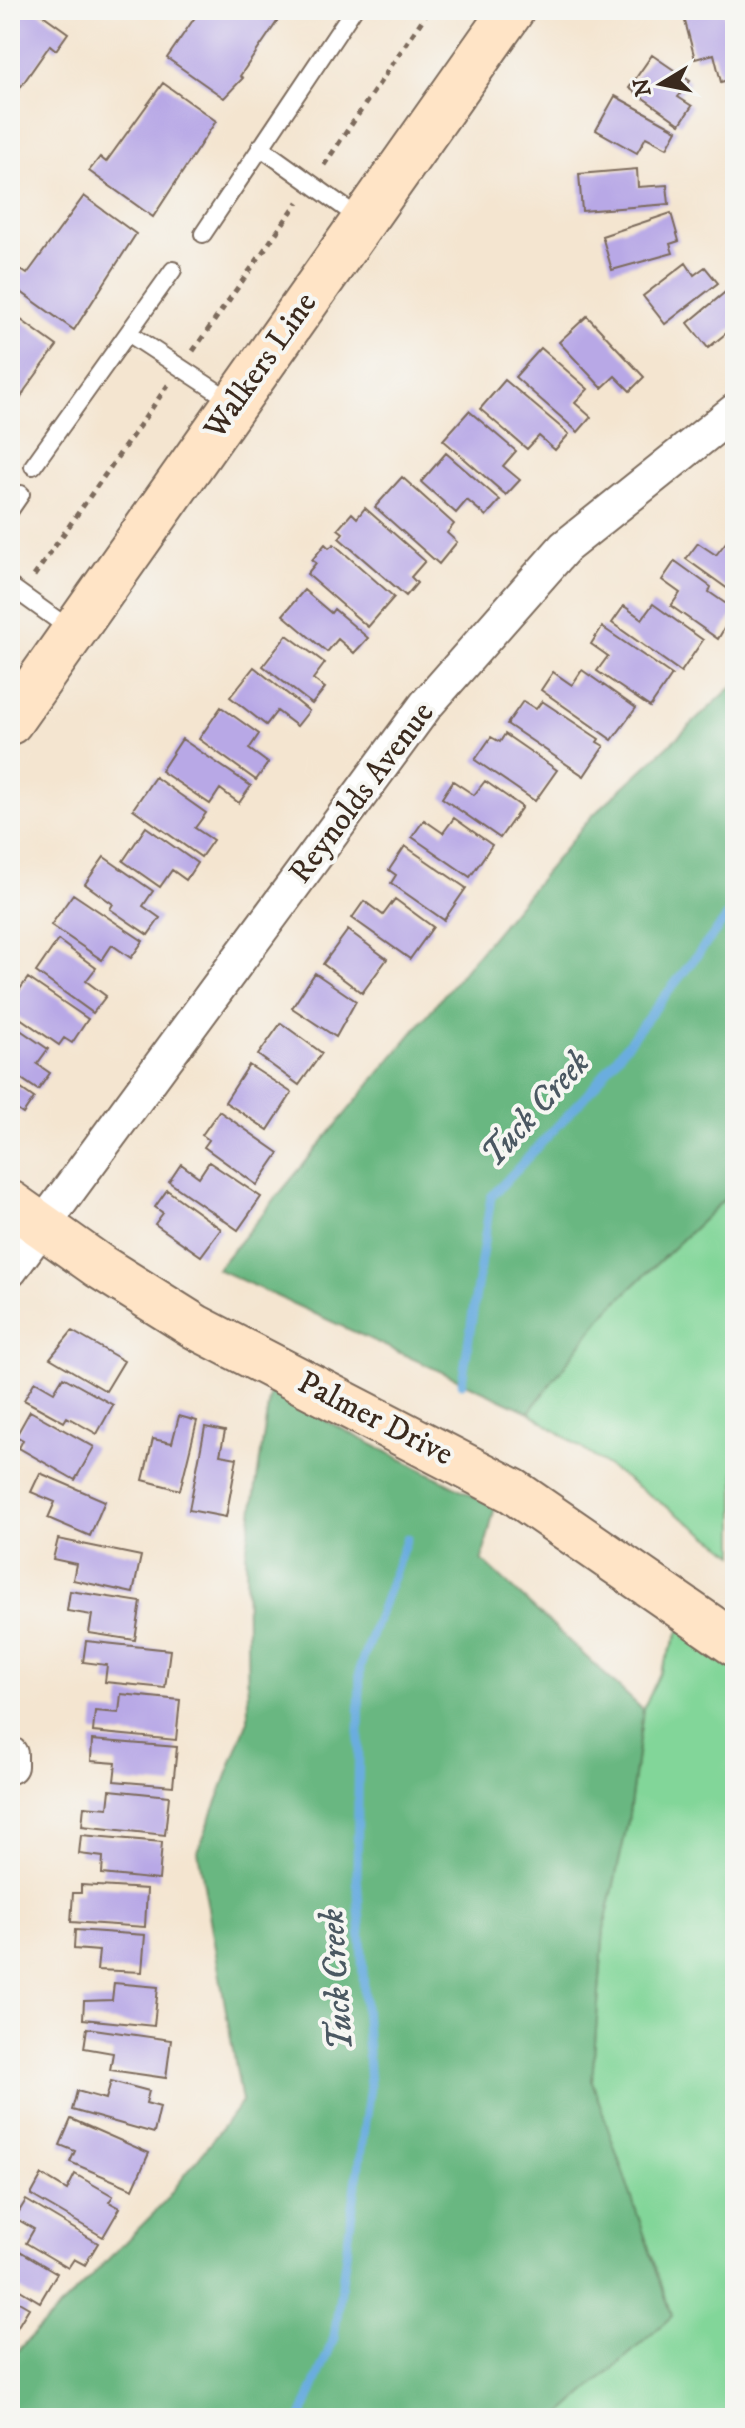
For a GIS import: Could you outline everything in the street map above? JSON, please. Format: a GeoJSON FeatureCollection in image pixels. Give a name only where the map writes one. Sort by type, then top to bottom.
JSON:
{"type":"FeatureCollection","features":[{"type":"Feature","properties":{"kind":"main road","name":"Walkers Line"},"geometry":{"type":"LineString","coordinates":[[10,722],[363,221],[503,16]]}},
{"type":"Feature","properties":{"kind":"main road","name":"Palmer Drive"},"geometry":{"type":"LineString","coordinates":[[26,1214],[99,1266],[196,1327],[513,1491],[735,1644]]}},
{"type":"Feature","properties":{"kind":"street","name":"Reynolds Avenue"},"geometry":{"type":"LineString","coordinates":[[10,1270],[26,1214],[426,705],[565,547],[735,411]]}},
{"type":"Feature","properties":{"kind":"street"},"geometry":{"type":"LineString","coordinates":[[10,1754],[10,1766]]}},
{"type":"Feature","properties":{"kind":"lane"},"geometry":{"type":"LineString","coordinates":[[203,234],[353,10]]}},
{"type":"Feature","properties":{"kind":"lane"},"geometry":{"type":"LineString","coordinates":[[260,147],[363,221]]}},
{"type":"Feature","properties":{"kind":"lane"},"geometry":{"type":"LineString","coordinates":[[33,466],[173,270]]}},
{"type":"Feature","properties":{"kind":"lane"},"geometry":{"type":"LineString","coordinates":[[128,333],[235,403]]}},
{"type":"Feature","properties":{"kind":"lane"},"geometry":{"type":"LineString","coordinates":[[10,510],[21,494]]}},
{"type":"Feature","properties":{"kind":"lane"},"geometry":{"type":"LineString","coordinates":[[16,590],[74,632]]}},
{"type":"Feature","properties":{"kind":"path"},"geometry":{"type":"LineString","coordinates":[[16,590],[180,368],[311,184],[429,10]]}},
{"type":"Feature","properties":{"kind":"path"},"geometry":{"type":"LineString","coordinates":[[735,1291],[735,1301]]}},
{"type":"Feature","properties":{"kind":"green space"},"geometry":{"type":"Polygon","coordinates":[[[735,684],[735,1189],[604,1314],[529,1412],[217,1269],[591,817],[735,684]]]}},
{"type":"Feature","properties":{"kind":"green space"},"geometry":{"type":"Polygon","coordinates":[[[735,1189],[735,1554],[529,1412],[604,1314],[735,1189]]]}},
{"type":"Feature","properties":{"kind":"green space"},"geometry":{"type":"Polygon","coordinates":[[[270,1392],[495,1507],[482,1560],[643,1710],[628,1821],[604,1929],[592,2081],[672,2316],[557,2418],[10,2418],[10,2358],[160,2207],[242,2102],[198,1851],[248,1720],[246,1554],[270,1392]]]}},
{"type":"Feature","properties":{"kind":"green space"},"geometry":{"type":"Polygon","coordinates":[[[681,1627],[735,1667],[735,2418],[557,2418],[672,2316],[592,2081],[604,1929],[628,1821],[643,1710],[681,1627]]]}},
{"type":"Feature","properties":{"kind":"building"},"geometry":{"type":"Polygon","coordinates":[[[10,10],[36,10],[68,33],[56,50],[50,45],[10,102],[10,10]]]}},
{"type":"Feature","properties":{"kind":"building"},"geometry":{"type":"Polygon","coordinates":[[[200,10],[285,10],[240,76],[243,78],[224,98],[167,58],[200,10]]]}},
{"type":"Feature","properties":{"kind":"building"},"geometry":{"type":"Polygon","coordinates":[[[682,10],[723,10],[735,54],[735,78],[721,82],[714,54],[695,59],[682,10]]]}},
{"type":"Feature","properties":{"kind":"building"},"geometry":{"type":"Polygon","coordinates":[[[652,55],[690,81],[678,97],[692,106],[680,124],[629,88],[652,55]]]}},
{"type":"Feature","properties":{"kind":"building"},"geometry":{"type":"Polygon","coordinates":[[[163,83],[216,121],[153,217],[89,171],[100,157],[106,162],[163,83]]]}},
{"type":"Feature","properties":{"kind":"building"},"geometry":{"type":"Polygon","coordinates":[[[615,96],[677,130],[667,148],[646,137],[637,153],[596,130],[615,96]]]}},
{"type":"Feature","properties":{"kind":"building"},"geometry":{"type":"Polygon","coordinates":[[[637,169],[638,187],[667,185],[669,204],[582,211],[579,174],[637,169]]]}},
{"type":"Feature","properties":{"kind":"building"},"geometry":{"type":"Polygon","coordinates":[[[84,196],[136,234],[74,330],[10,284],[21,270],[27,274],[84,196]]]}},
{"type":"Feature","properties":{"kind":"building"},"geometry":{"type":"Polygon","coordinates":[[[671,213],[679,241],[670,244],[673,253],[612,270],[602,236],[671,213]]]}},
{"type":"Feature","properties":{"kind":"building"},"geometry":{"type":"Polygon","coordinates":[[[686,263],[694,275],[705,267],[718,283],[665,324],[643,296],[686,263]]]}},
{"type":"Feature","properties":{"kind":"building"},"geometry":{"type":"Polygon","coordinates":[[[735,284],[735,326],[708,348],[688,323],[735,284]]]}},
{"type":"Feature","properties":{"kind":"building"},"geometry":{"type":"Polygon","coordinates":[[[10,312],[57,346],[25,390],[10,419],[10,312]]]}},
{"type":"Feature","properties":{"kind":"building"},"geometry":{"type":"Polygon","coordinates":[[[587,316],[644,377],[630,391],[615,376],[602,388],[559,342],[587,316]]]}},
{"type":"Feature","properties":{"kind":"building"},"geometry":{"type":"Polygon","coordinates":[[[541,348],[588,389],[575,403],[591,417],[578,432],[515,377],[541,348]]]}},
{"type":"Feature","properties":{"kind":"building"},"geometry":{"type":"Polygon","coordinates":[[[505,380],[569,434],[555,450],[539,436],[527,449],[480,409],[505,380]]]}},
{"type":"Feature","properties":{"kind":"building"},"geometry":{"type":"Polygon","coordinates":[[[469,411],[516,451],[503,466],[520,480],[506,495],[443,440],[469,411]]]}},
{"type":"Feature","properties":{"kind":"building"},"geometry":{"type":"Polygon","coordinates":[[[446,453],[500,500],[486,516],[467,500],[456,513],[421,482],[446,453]]]}},
{"type":"Feature","properties":{"kind":"building"},"geometry":{"type":"Polygon","coordinates":[[[402,477],[454,524],[447,533],[457,542],[439,564],[375,507],[402,477]]]}},
{"type":"Feature","properties":{"kind":"building"},"geometry":{"type":"Polygon","coordinates":[[[365,508],[425,561],[411,577],[417,583],[406,596],[339,538],[343,533],[338,529],[352,513],[357,518],[365,508]]]}},
{"type":"Feature","properties":{"kind":"building"},"geometry":{"type":"Polygon","coordinates":[[[727,541],[735,546],[735,594],[686,559],[698,543],[716,555],[727,541]]]}},
{"type":"Feature","properties":{"kind":"building"},"geometry":{"type":"Polygon","coordinates":[[[325,544],[329,548],[334,544],[394,597],[368,627],[307,574],[316,563],[312,560],[325,544]]]}},
{"type":"Feature","properties":{"kind":"building"},"geometry":{"type":"Polygon","coordinates":[[[675,561],[711,587],[709,592],[735,610],[718,639],[671,606],[680,593],[662,580],[675,561]]]}},
{"type":"Feature","properties":{"kind":"building"},"geometry":{"type":"Polygon","coordinates":[[[304,590],[331,613],[334,609],[368,638],[354,653],[338,639],[327,652],[283,615],[304,590]]]}},
{"type":"Feature","properties":{"kind":"building"},"geometry":{"type":"Polygon","coordinates":[[[653,604],[703,640],[681,672],[612,623],[624,606],[642,619],[653,604]]]}},
{"type":"Feature","properties":{"kind":"building"},"geometry":{"type":"Polygon","coordinates":[[[602,627],[672,675],[650,707],[597,671],[608,656],[591,644],[602,627]]]}},
{"type":"Feature","properties":{"kind":"building"},"geometry":{"type":"Polygon","coordinates":[[[287,635],[325,663],[313,679],[325,688],[312,704],[263,666],[287,635]]]}},
{"type":"Feature","properties":{"kind":"building"},"geometry":{"type":"Polygon","coordinates":[[[254,667],[309,711],[297,726],[277,711],[266,725],[230,697],[254,667]]]}},
{"type":"Feature","properties":{"kind":"building"},"geometry":{"type":"Polygon","coordinates":[[[582,670],[636,708],[612,740],[541,690],[553,672],[572,685],[582,670]]]}},
{"type":"Feature","properties":{"kind":"building"},"geometry":{"type":"Polygon","coordinates":[[[523,701],[536,709],[542,701],[599,739],[597,742],[604,746],[584,776],[507,724],[523,701]]]}},
{"type":"Feature","properties":{"kind":"building"},"geometry":{"type":"Polygon","coordinates":[[[221,707],[259,734],[249,749],[268,763],[256,780],[199,739],[221,707]]]}},
{"type":"Feature","properties":{"kind":"building"},"geometry":{"type":"Polygon","coordinates":[[[505,734],[557,770],[535,801],[475,760],[491,737],[500,742],[505,734]]]}},
{"type":"Feature","properties":{"kind":"building"},"geometry":{"type":"Polygon","coordinates":[[[182,739],[251,786],[239,803],[220,789],[210,804],[161,771],[182,739]]]}},
{"type":"Feature","properties":{"kind":"building"},"geometry":{"type":"Polygon","coordinates":[[[155,777],[206,813],[195,828],[213,840],[201,857],[133,809],[155,777]]]}},
{"type":"Feature","properties":{"kind":"building"},"geometry":{"type":"Polygon","coordinates":[[[453,781],[474,795],[485,781],[522,807],[500,838],[442,798],[453,781]]]}},
{"type":"Feature","properties":{"kind":"building"},"geometry":{"type":"Polygon","coordinates":[[[454,818],[492,845],[470,877],[412,837],[424,820],[443,833],[454,818]]]}},
{"type":"Feature","properties":{"kind":"building"},"geometry":{"type":"Polygon","coordinates":[[[146,827],[197,863],[186,880],[172,870],[160,887],[123,861],[146,827]]]}},
{"type":"Feature","properties":{"kind":"building"},"geometry":{"type":"Polygon","coordinates":[[[405,846],[466,888],[444,920],[391,883],[396,875],[389,870],[405,846]]]}},
{"type":"Feature","properties":{"kind":"building"},"geometry":{"type":"Polygon","coordinates":[[[104,857],[153,891],[143,906],[160,918],[148,935],[110,909],[113,904],[85,884],[104,857]]]}},
{"type":"Feature","properties":{"kind":"building"},"geometry":{"type":"Polygon","coordinates":[[[73,894],[143,941],[131,958],[112,945],[102,960],[51,925],[73,894]]]}},
{"type":"Feature","properties":{"kind":"building"},"geometry":{"type":"Polygon","coordinates":[[[395,899],[433,927],[410,959],[352,918],[364,901],[383,915],[395,899]]]}},
{"type":"Feature","properties":{"kind":"building"},"geometry":{"type":"Polygon","coordinates":[[[348,930],[387,959],[362,993],[323,964],[348,930]]]}},
{"type":"Feature","properties":{"kind":"building"},"geometry":{"type":"Polygon","coordinates":[[[58,940],[96,968],[86,981],[106,996],[93,1013],[36,972],[58,940]]]}},
{"type":"Feature","properties":{"kind":"building"},"geometry":{"type":"Polygon","coordinates":[[[315,973],[356,1001],[336,1037],[292,1008],[315,973]]]}},
{"type":"Feature","properties":{"kind":"building"},"geometry":{"type":"Polygon","coordinates":[[[28,978],[88,1019],[72,1043],[64,1038],[59,1045],[10,1011],[10,1003],[28,978]]]}},
{"type":"Feature","properties":{"kind":"building"},"geometry":{"type":"Polygon","coordinates":[[[10,1023],[48,1049],[37,1064],[50,1073],[38,1090],[10,1071],[10,1023]]]}},
{"type":"Feature","properties":{"kind":"building"},"geometry":{"type":"Polygon","coordinates":[[[281,1023],[322,1053],[299,1085],[258,1055],[281,1023]]]}},
{"type":"Feature","properties":{"kind":"building"},"geometry":{"type":"Polygon","coordinates":[[[249,1065],[292,1093],[268,1130],[225,1102],[249,1065]]]}},
{"type":"Feature","properties":{"kind":"building"},"geometry":{"type":"Polygon","coordinates":[[[10,1081],[34,1098],[23,1114],[10,1105],[10,1081]]]}},
{"type":"Feature","properties":{"kind":"building"},"geometry":{"type":"Polygon","coordinates":[[[219,1111],[279,1153],[257,1185],[204,1147],[209,1140],[202,1135],[219,1111]]]}},
{"type":"Feature","properties":{"kind":"building"},"geometry":{"type":"Polygon","coordinates":[[[209,1162],[261,1197],[238,1230],[169,1182],[181,1164],[199,1177],[209,1162]]]}},
{"type":"Feature","properties":{"kind":"building"},"geometry":{"type":"Polygon","coordinates":[[[167,1190],[221,1229],[201,1256],[155,1224],[163,1213],[155,1207],[167,1190]]]}},
{"type":"Feature","properties":{"kind":"building"},"geometry":{"type":"Polygon","coordinates":[[[72,1331],[124,1361],[106,1391],[50,1358],[72,1331]]]}},
{"type":"Feature","properties":{"kind":"building"},"geometry":{"type":"Polygon","coordinates":[[[63,1377],[113,1405],[97,1434],[67,1417],[64,1422],[24,1400],[35,1381],[54,1392],[63,1377]]]}},
{"type":"Feature","properties":{"kind":"building"},"geometry":{"type":"Polygon","coordinates":[[[30,1411],[94,1447],[75,1480],[19,1448],[23,1440],[16,1436],[30,1411]]]}},
{"type":"Feature","properties":{"kind":"building"},"geometry":{"type":"Polygon","coordinates":[[[179,1416],[197,1421],[180,1490],[143,1480],[153,1439],[172,1443],[179,1416]]]}},
{"type":"Feature","properties":{"kind":"building"},"geometry":{"type":"Polygon","coordinates":[[[205,1427],[225,1431],[220,1455],[237,1458],[226,1517],[189,1510],[205,1427]]]}},
{"type":"Feature","properties":{"kind":"building"},"geometry":{"type":"Polygon","coordinates":[[[40,1473],[105,1501],[90,1536],[48,1518],[55,1502],[31,1492],[40,1473]]]}},
{"type":"Feature","properties":{"kind":"building"},"geometry":{"type":"Polygon","coordinates":[[[58,1539],[141,1556],[133,1593],[73,1580],[76,1564],[53,1559],[58,1539]]]}},
{"type":"Feature","properties":{"kind":"building"},"geometry":{"type":"Polygon","coordinates":[[[70,1591],[141,1602],[135,1640],[89,1633],[92,1615],[67,1611],[70,1591]]]}},
{"type":"Feature","properties":{"kind":"building"},"geometry":{"type":"Polygon","coordinates":[[[86,1641],[170,1650],[165,1688],[105,1682],[107,1665],[83,1662],[86,1641]]]}},
{"type":"Feature","properties":{"kind":"building"},"geometry":{"type":"Polygon","coordinates":[[[121,1694],[180,1700],[176,1740],[93,1732],[95,1711],[119,1713],[121,1694]]]}},
{"type":"Feature","properties":{"kind":"building"},"geometry":{"type":"Polygon","coordinates":[[[92,1740],[177,1747],[173,1786],[114,1781],[116,1763],[91,1761],[92,1740]]]}},
{"type":"Feature","properties":{"kind":"building"},"geometry":{"type":"Polygon","coordinates":[[[110,1790],[169,1796],[165,1835],[82,1826],[84,1806],[108,1808],[110,1790]]]}},
{"type":"Feature","properties":{"kind":"building"},"geometry":{"type":"Polygon","coordinates":[[[81,1835],[162,1842],[159,1880],[102,1874],[103,1857],[79,1854],[81,1835]]]}},
{"type":"Feature","properties":{"kind":"building"},"geometry":{"type":"Polygon","coordinates":[[[81,1885],[147,1889],[145,1927],[71,1922],[73,1893],[81,1893],[81,1885]]]}},
{"type":"Feature","properties":{"kind":"building"},"geometry":{"type":"Polygon","coordinates":[[[75,1930],[145,1935],[142,1972],[97,1970],[99,1951],[74,1949],[75,1930]]]}},
{"type":"Feature","properties":{"kind":"building"},"geometry":{"type":"Polygon","coordinates":[[[114,1983],[158,1987],[154,2026],[83,2019],[84,2001],[112,2000],[114,1983]]]}},
{"type":"Feature","properties":{"kind":"building"},"geometry":{"type":"Polygon","coordinates":[[[87,2028],[171,2040],[166,2078],[110,2070],[113,2053],[84,2048],[87,2028]]]}},
{"type":"Feature","properties":{"kind":"building"},"geometry":{"type":"Polygon","coordinates":[[[111,2081],[149,2091],[146,2103],[160,2107],[154,2133],[72,2110],[77,2091],[106,2099],[111,2081]]]}},
{"type":"Feature","properties":{"kind":"building"},"geometry":{"type":"Polygon","coordinates":[[[71,2119],[149,2153],[133,2189],[70,2162],[75,2151],[60,2145],[71,2119]]]}},
{"type":"Feature","properties":{"kind":"building"},"geometry":{"type":"Polygon","coordinates":[[[75,2174],[113,2196],[109,2202],[120,2208],[103,2237],[31,2195],[42,2175],[67,2190],[75,2174]]]}},
{"type":"Feature","properties":{"kind":"building"},"geometry":{"type":"Polygon","coordinates":[[[26,2200],[98,2243],[85,2265],[74,2259],[68,2268],[26,2243],[34,2229],[15,2218],[26,2200]]]}},
{"type":"Feature","properties":{"kind":"building"},"geometry":{"type":"Polygon","coordinates":[[[10,2245],[57,2273],[40,2302],[10,2284],[10,2245]]]}},
{"type":"Feature","properties":{"kind":"building"},"geometry":{"type":"Polygon","coordinates":[[[10,2297],[29,2308],[10,2339],[10,2297]]]}},
{"type":"Feature","properties":{"kind":"waterway","name":"Tuck Creek"},"geometry":{"type":"LineString","coordinates":[[462,1383],[491,1197],[592,1089],[735,907]]}},
{"type":"Feature","properties":{"kind":"waterway","name":"Tuck Creek"},"geometry":{"type":"LineString","coordinates":[[301,2418],[334,2338],[370,2087],[357,1875],[360,1667],[407,1538]]}}]}
